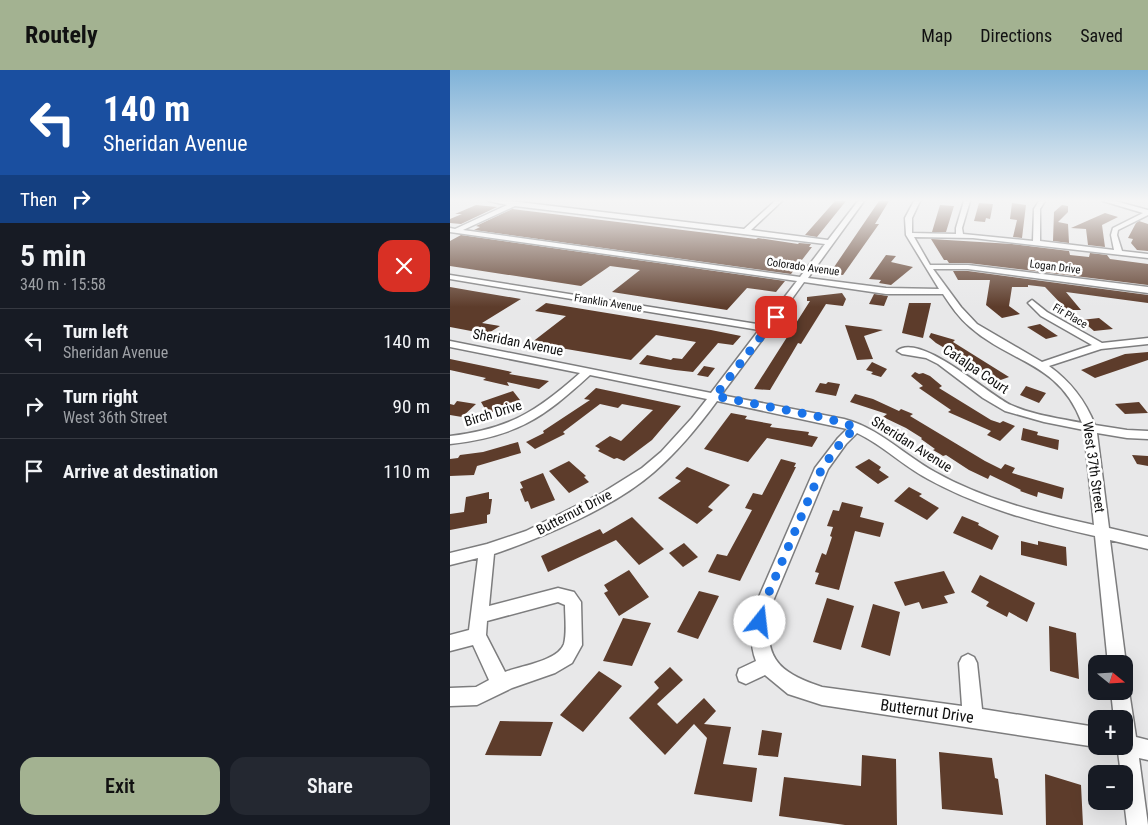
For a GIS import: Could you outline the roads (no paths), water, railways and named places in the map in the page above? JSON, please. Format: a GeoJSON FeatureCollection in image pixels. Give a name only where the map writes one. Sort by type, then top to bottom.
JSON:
{"type":"FeatureCollection","features":[{"type":"Feature","properties":{"kind":"street","name":"Colorado Avenue"},"geometry":{"type":"LineString","coordinates":[[490,236],[893,292],[946,292]]}},
{"type":"Feature","properties":{"kind":"street"},"geometry":{"type":"LineString","coordinates":[[781,236],[830,242]]}},
{"type":"Feature","properties":{"kind":"street","name":"Butternut Drive"},"geometry":{"type":"LineString","coordinates":[[450,559],[487,550],[555,523],[625,486],[665,455],[683,437],[767,329],[834,236]]}},
{"type":"Feature","properties":{"kind":"street","name":"West 37th Street"},"geometry":{"type":"LineString","coordinates":[[910,236],[928,267],[972,325],[1042,365],[1062,380],[1076,395],[1086,412],[1090,428],[1116,655]]}},
{"type":"Feature","properties":{"kind":"street"},"geometry":{"type":"LineString","coordinates":[[972,236],[1148,256]]}},
{"type":"Feature","properties":{"kind":"street"},"geometry":{"type":"LineString","coordinates":[[1036,236],[1036,243]]}},
{"type":"Feature","properties":{"kind":"street"},"geometry":{"type":"LineString","coordinates":[[1114,236],[1120,253]]}},
{"type":"Feature","properties":{"kind":"street","name":"Logan Drive"},"geometry":{"type":"LineString","coordinates":[[928,267],[968,267],[1148,290]]}},
{"type":"Feature","properties":{"kind":"street","name":"Franklin Avenue"},"geometry":{"type":"LineString","coordinates":[[450,277],[767,329]]}},
{"type":"Feature","properties":{"kind":"street","name":"Fir Place"},"geometry":{"type":"LineString","coordinates":[[1032,303],[1044,314],[1100,346]]}},
{"type":"Feature","properties":{"kind":"street"},"geometry":{"type":"LineString","coordinates":[[1042,365],[1100,346],[1148,340]]}},
{"type":"Feature","properties":{"kind":"street","name":"Sheridan Avenue"},"geometry":{"type":"LineString","coordinates":[[450,344],[826,418],[856,427],[895,449],[930,476],[954,488],[1013,511],[1148,543]]}},
{"type":"Feature","properties":{"kind":"street","name":"Catalpa Court"},"geometry":{"type":"LineString","coordinates":[[902,351],[917,352],[935,358],[983,394],[1012,409],[1045,419],[1090,428]]}},
{"type":"Feature","properties":{"kind":"street","name":"Birch Drive"},"geometry":{"type":"LineString","coordinates":[[450,440],[486,434],[522,422],[544,409],[588,372]]}},
{"type":"Feature","properties":{"kind":"street"},"geometry":{"type":"LineString","coordinates":[[746,675],[767,665],[759,637],[763,606],[822,468],[842,441],[856,427]]}},
{"type":"Feature","properties":{"kind":"street"},"geometry":{"type":"LineString","coordinates":[[1090,428],[1127,435],[1148,435]]}},
{"type":"Feature","properties":{"kind":"street"},"geometry":{"type":"LineString","coordinates":[[487,550],[477,636],[501,684]]}},
{"type":"Feature","properties":{"kind":"street"},"geometry":{"type":"LineString","coordinates":[[450,697],[477,696],[508,680],[549,668],[566,657],[573,645],[574,602],[568,597],[558,595],[479,616]]}},
{"type":"Feature","properties":{"kind":"street"},"geometry":{"type":"LineString","coordinates":[[450,644],[477,636]]}},
{"type":"Feature","properties":{"kind":"street"},"geometry":{"type":"LineString","coordinates":[[968,663],[973,717]]}},
{"type":"Feature","properties":{"kind":"street","name":"Butternut Drive"},"geometry":{"type":"LineString","coordinates":[[767,665],[777,675],[795,687],[822,696],[973,717],[1088,736]]}},
{"type":"Feature","properties":{"kind":"street"},"geometry":{"type":"LineString","coordinates":[[1133,747],[1148,750]]}},
{"type":"Feature","properties":{"kind":"street"},"geometry":{"type":"LineString","coordinates":[[1127,755],[1138,825]]}}]}
